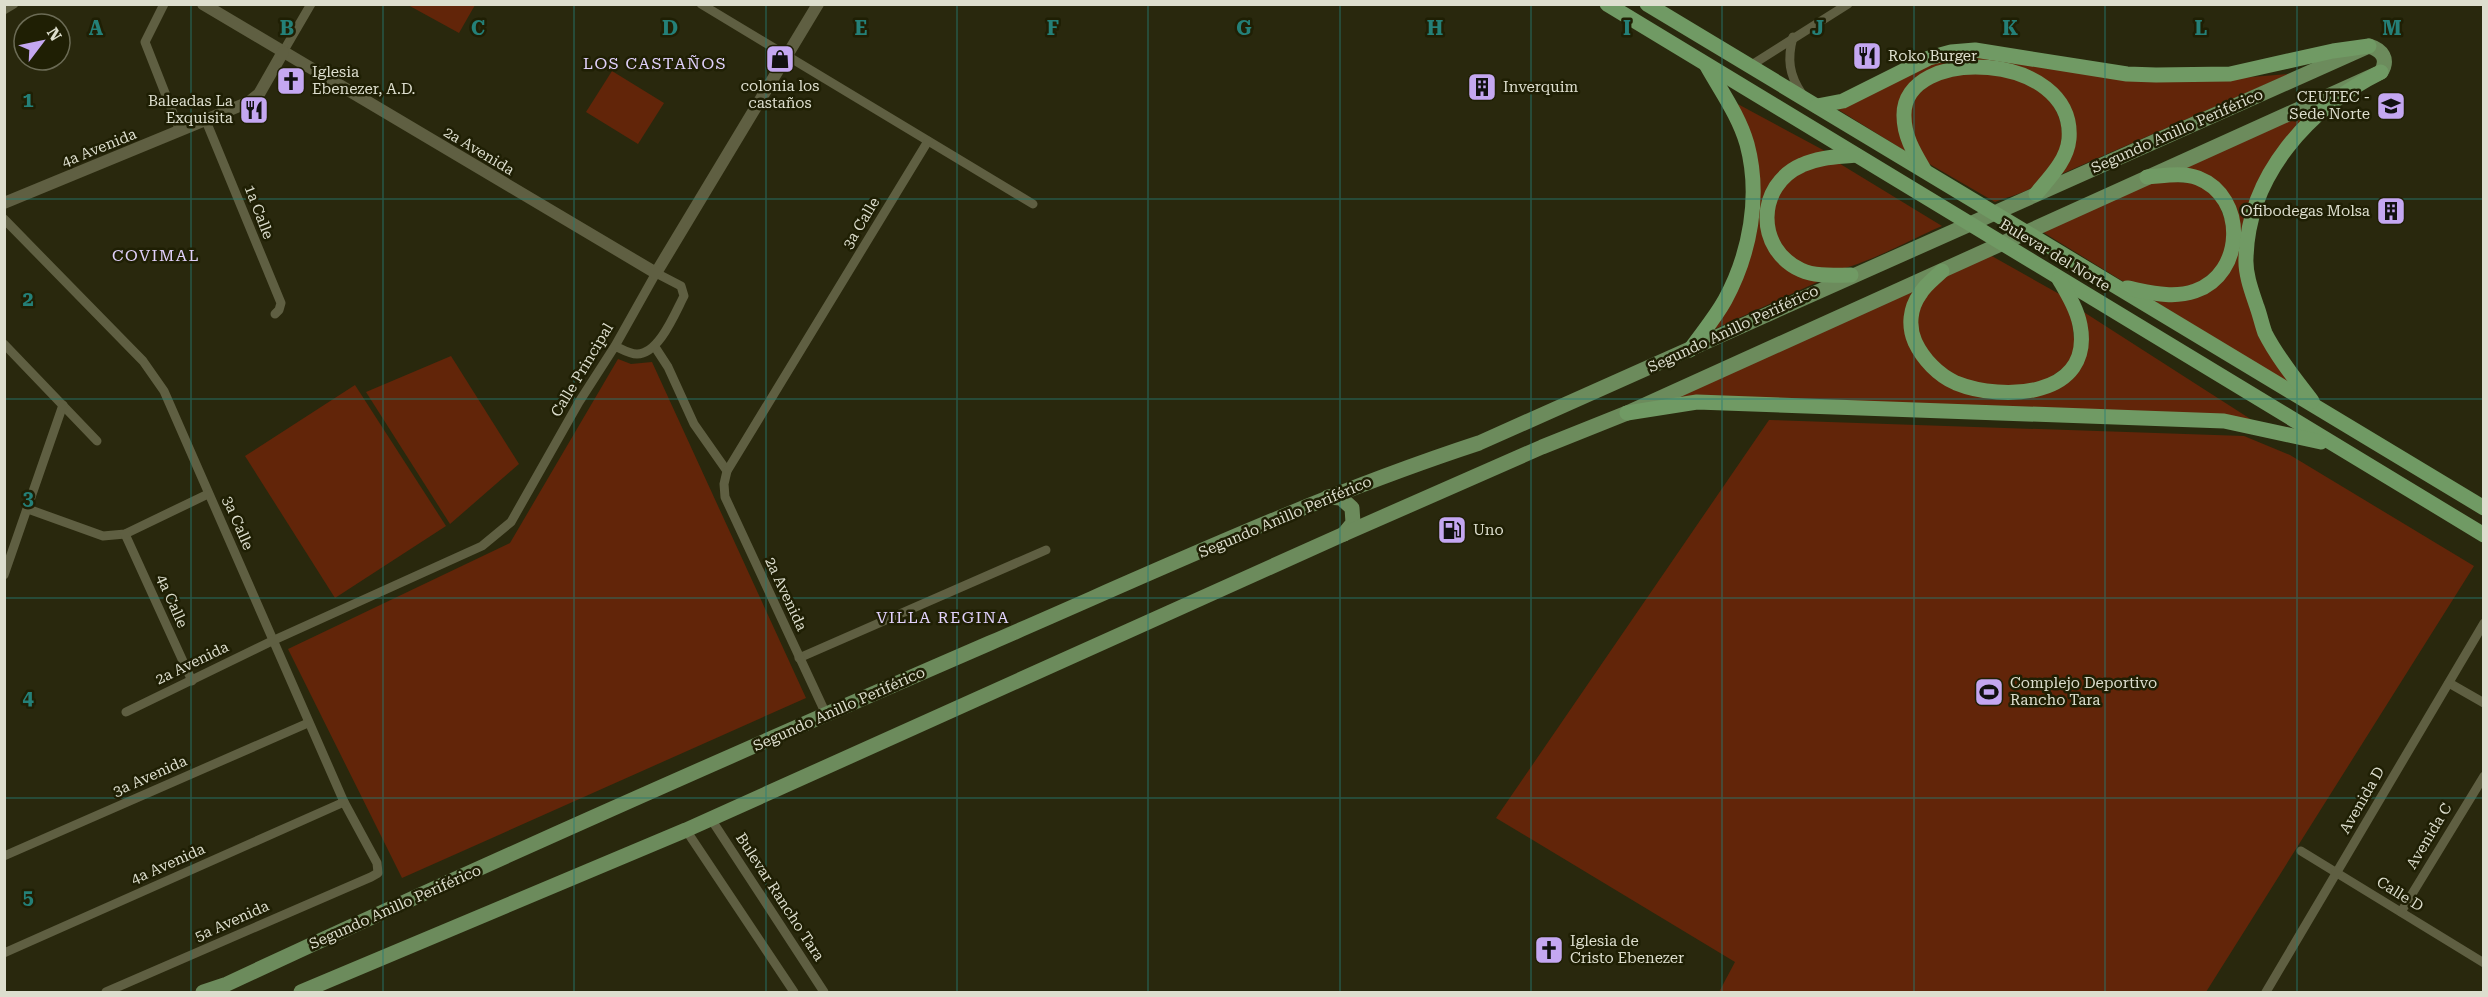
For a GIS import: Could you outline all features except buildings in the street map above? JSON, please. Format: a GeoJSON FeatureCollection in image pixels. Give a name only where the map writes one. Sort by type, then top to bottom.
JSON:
{"type":"FeatureCollection","features":[{"type":"Feature","properties":{"kind":"highway","name":"Bulevar del Norte"},"geometry":{"type":"LineString","coordinates":[[1608,4],[2484,535]]}},
{"type":"Feature","properties":{"kind":"highway","name":"Bulevar del Norte"},"geometry":{"type":"LineString","coordinates":[[1647,4],[2484,508]]}},
{"type":"Feature","properties":{"kind":"highway"},"geometry":{"type":"LineString","coordinates":[[1812,104],[1843,101],[1929,58],[1951,52],[1975,50],[2127,74],[2230,74],[2333,51],[2369,46]]}},
{"type":"Feature","properties":{"kind":"highway"},"geometry":{"type":"LineString","coordinates":[[1690,350],[1724,301],[1741,265],[1751,227],[1752,184],[1747,144],[1733,111],[1705,63]]}},
{"type":"Feature","properties":{"kind":"highway"},"geometry":{"type":"LineString","coordinates":[[1924,171],[1907,138],[1904,114],[1911,94],[1927,79],[1952,68],[1982,65],[2006,69],[2030,78],[2048,90],[2061,106],[2067,121],[2069,140],[2064,154],[2055,172],[2030,196]]}},
{"type":"Feature","properties":{"kind":"highway"},"geometry":{"type":"LineString","coordinates":[[2317,408],[2265,333],[2246,260],[2252,212],[2271,170],[2296,138],[2320,112],[2345,92],[2381,72]]}},
{"type":"Feature","properties":{"kind":"highway"},"geometry":{"type":"LineString","coordinates":[[1851,275],[1826,276],[1801,270],[1785,259],[1771,239],[1766,220],[1771,195],[1784,177],[1792,171],[1817,159],[1856,155]]}},
{"type":"Feature","properties":{"kind":"highway"},"geometry":{"type":"LineString","coordinates":[[2115,285],[2159,294],[2196,291],[2211,282],[2224,267],[2233,251],[2235,234],[2232,217],[2224,199],[2212,186],[2197,178],[2180,174],[2147,177]]}},
{"type":"Feature","properties":{"kind":"highway"},"geometry":{"type":"LineString","coordinates":[[1942,271],[1920,293],[1911,312],[1911,334],[1920,352],[1935,369],[1954,382],[1982,391],[2018,392],[2045,387],[2062,380],[2075,366],[2080,350],[2080,325],[2059,279]]}},
{"type":"Feature","properties":{"kind":"highway"},"geometry":{"type":"LineString","coordinates":[[1627,413],[1697,402],[2224,421],[2282,432],[2339,447]]}},
{"type":"Feature","properties":{"kind":"main road"},"geometry":{"type":"LineString","coordinates":[[2369,46],[2378,49],[2384,56],[2385,65],[2381,72]]}},
{"type":"Feature","properties":{"kind":"main road","name":"Segundo Anillo Periférico"},"geometry":{"type":"LineString","coordinates":[[203,993],[226,988],[395,906],[826,714],[1327,497],[1479,443],[1690,350],[1851,275],[2369,46]]}},
{"type":"Feature","properties":{"kind":"main road","name":"Segundo Anillo Periférico"},"geometry":{"type":"LineString","coordinates":[[301,993],[711,819],[1344,534],[1542,447],[1627,413],[2381,72]]}},
{"type":"Feature","properties":{"kind":"main road"},"geometry":{"type":"LineString","coordinates":[[1327,497],[1341,498],[1352,508],[1353,523],[1344,534]]}},
{"type":"Feature","properties":{"kind":"street"},"geometry":{"type":"LineString","coordinates":[[4,10],[14,4]]}},
{"type":"Feature","properties":{"kind":"street"},"geometry":{"type":"LineString","coordinates":[[164,4],[145,42],[180,131]]}},
{"type":"Feature","properties":{"kind":"street","name":"2a Avenida"},"geometry":{"type":"LineString","coordinates":[[203,4],[681,286],[684,296],[655,347]]}},
{"type":"Feature","properties":{"kind":"street"},"geometry":{"type":"LineString","coordinates":[[282,52],[311,4]]}},
{"type":"Feature","properties":{"kind":"street"},"geometry":{"type":"LineString","coordinates":[[701,4],[1033,204]]}},
{"type":"Feature","properties":{"kind":"street","name":"Calle Principal"},"geometry":{"type":"LineString","coordinates":[[272,641],[482,546],[511,522],[579,402],[615,346],[656,273],[818,4]]}},
{"type":"Feature","properties":{"kind":"street"},"geometry":{"type":"LineString","coordinates":[[1750,66],[1848,4]]}},
{"type":"Feature","properties":{"kind":"street"},"geometry":{"type":"LineString","coordinates":[[1793,37],[1789,53],[1790,70],[1812,104]]}},
{"type":"Feature","properties":{"kind":"street","name":"4a Avenida"},"geometry":{"type":"LineString","coordinates":[[4,204],[206,121],[256,97],[282,52]]}},
{"type":"Feature","properties":{"kind":"street","name":"1a Calle"},"geometry":{"type":"LineString","coordinates":[[206,121],[280,303],[279,310],[275,314]]}},
{"type":"Feature","properties":{"kind":"street","name":"3a Calle"},"geometry":{"type":"LineString","coordinates":[[724,484],[727,471],[928,141]]}},
{"type":"Feature","properties":{"kind":"street","name":"3a Calle"},"geometry":{"type":"LineString","coordinates":[[4,219],[143,361],[164,391],[308,723],[344,802],[377,863],[378,873],[371,877]]}},
{"type":"Feature","properties":{"kind":"street"},"geometry":{"type":"LineString","coordinates":[[4,344],[97,441]]}},
{"type":"Feature","properties":{"kind":"street"},"geometry":{"type":"LineString","coordinates":[[615,346],[639,354],[655,347],[668,367],[694,424],[727,471]]}},
{"type":"Feature","properties":{"kind":"street"},"geometry":{"type":"LineString","coordinates":[[4,575],[63,405]]}},
{"type":"Feature","properties":{"kind":"street","name":"2a Avenida"},"geometry":{"type":"LineString","coordinates":[[724,484],[725,497],[826,714]]}},
{"type":"Feature","properties":{"kind":"street"},"geometry":{"type":"LineString","coordinates":[[28,509],[103,536],[125,534],[208,494]]}},
{"type":"Feature","properties":{"kind":"street","name":"4a Calle"},"geometry":{"type":"LineString","coordinates":[[125,534],[192,681]]}},
{"type":"Feature","properties":{"kind":"street"},"geometry":{"type":"LineString","coordinates":[[799,658],[1046,550]]}},
{"type":"Feature","properties":{"kind":"street","name":"Avenida D"},"geometry":{"type":"LineString","coordinates":[[2266,993],[2484,623]]}},
{"type":"Feature","properties":{"kind":"street","name":"2a Avenida"},"geometry":{"type":"LineString","coordinates":[[126,712],[272,641]]}},
{"type":"Feature","properties":{"kind":"street"},"geometry":{"type":"LineString","coordinates":[[2449,683],[2484,704]]}},
{"type":"Feature","properties":{"kind":"street","name":"3a Avenida"},"geometry":{"type":"LineString","coordinates":[[4,856],[308,723]]}},
{"type":"Feature","properties":{"kind":"street","name":"Avenida C"},"geometry":{"type":"LineString","coordinates":[[2400,912],[2484,776]]}},
{"type":"Feature","properties":{"kind":"street","name":"4a Avenida"},"geometry":{"type":"LineString","coordinates":[[4,953],[344,802]]}},
{"type":"Feature","properties":{"kind":"street","name":"Bulevar Rancho Tara"},"geometry":{"type":"LineString","coordinates":[[711,819],[824,993]]}},
{"type":"Feature","properties":{"kind":"street"},"geometry":{"type":"LineString","coordinates":[[686,830],[794,993]]}},
{"type":"Feature","properties":{"kind":"street","name":"Calle D"},"geometry":{"type":"LineString","coordinates":[[2301,851],[2484,963]]}},
{"type":"Feature","properties":{"kind":"street","name":"5a Avenida"},"geometry":{"type":"LineString","coordinates":[[106,993],[371,877]]}},
{"type":"Feature","properties":{"kind":"shaded area"},"geometry":{"type":"Polygon","coordinates":[[[408,5],[475,5],[459,33],[408,5]]]}},
{"type":"Feature","properties":{"kind":"shaded area"},"geometry":{"type":"Polygon","coordinates":[[[1976,55],[2227,79],[2289,74],[2057,176],[2060,173],[2065,105],[1985,61],[1906,92],[1910,154],[1834,107],[1930,63],[1976,55]]]}},
{"type":"Feature","properties":{"kind":"shaded area"},"geometry":{"type":"Polygon","coordinates":[[[612,71],[664,103],[638,144],[586,112],[612,71]]]}},
{"type":"Feature","properties":{"kind":"shaded area"},"geometry":{"type":"Polygon","coordinates":[[[1953,73],[1989,73],[2009,76],[2028,84],[2043,94],[2054,107],[2060,121],[2062,136],[2059,152],[2051,168],[2033,187],[1995,202],[1926,162],[1911,136],[1909,116],[1916,96],[1932,82],[1953,73]]]}},
{"type":"Feature","properties":{"kind":"shaded area"},"geometry":{"type":"Polygon","coordinates":[[[1734,102],[1825,151],[1767,191],[1771,249],[1822,280],[1706,333],[1756,232],[1734,102]]]}},
{"type":"Feature","properties":{"kind":"shaded area"},"geometry":{"type":"Polygon","coordinates":[[[2312,113],[2271,161],[2242,266],[2297,388],[2146,296],[2179,299],[2223,276],[2231,203],[2179,170],[2305,114],[2312,113]]]}},
{"type":"Feature","properties":{"kind":"shaded area"},"geometry":{"type":"Polygon","coordinates":[[[1837,162],[1942,226],[1868,260],[1838,270],[1810,268],[1796,260],[1784,249],[1776,236],[1772,222],[1772,207],[1778,192],[1790,179],[1801,172],[1837,162]]]}},
{"type":"Feature","properties":{"kind":"shaded area"},"geometry":{"type":"Polygon","coordinates":[[[2150,181],[2199,183],[2216,196],[2231,236],[2220,265],[2196,285],[2171,289],[2124,282],[2041,231],[2150,181]]]}},
{"type":"Feature","properties":{"kind":"shaded area"},"geometry":{"type":"Polygon","coordinates":[[[1990,255],[2070,300],[2075,349],[2070,363],[2044,382],[2016,387],[1982,385],[1956,377],[1938,365],[1924,349],[1917,331],[1917,315],[1924,296],[1941,278],[1990,255]]]}},
{"type":"Feature","properties":{"kind":"shaded area"},"geometry":{"type":"Polygon","coordinates":[[[1920,286],[1912,295],[1924,365],[2025,397],[2078,370],[2079,309],[2252,420],[1666,400],[1920,286]]]}},
{"type":"Feature","properties":{"kind":"shaded area"},"geometry":{"type":"Polygon","coordinates":[[[451,356],[519,464],[450,524],[366,392],[451,356]]]}},
{"type":"Feature","properties":{"kind":"shaded area"},"geometry":{"type":"Polygon","coordinates":[[[618,359],[631,364],[652,362],[806,698],[402,878],[288,649],[510,543],[618,359]]]}},
{"type":"Feature","properties":{"kind":"shaded area"},"geometry":{"type":"Polygon","coordinates":[[[355,385],[446,526],[335,598],[245,456],[355,385]]]}},
{"type":"Feature","properties":{"kind":"shaded area","name":"Complejo Deportivo Rancho Tara"},"geometry":{"type":"Polygon","coordinates":[[[1769,420],[2244,436],[2290,455],[2474,566],[2206,992],[1719,992],[1735,962],[1496,818],[1769,420]]]}},
{"type":"Feature","properties":{"kind":"place","name":"Roko Burger"},"geometry":{"type":"Point","coordinates":[1867,56]}},
{"type":"Feature","properties":{"kind":"place","name":"colonia los castaños"},"geometry":{"type":"Point","coordinates":[780,59]}},
{"type":"Feature","properties":{"kind":"place","name":"Iglesia Ebenezer, A.D."},"geometry":{"type":"Point","coordinates":[291,81]}},
{"type":"Feature","properties":{"kind":"place","name":"Inverquim"},"geometry":{"type":"Point","coordinates":[1482,87]}},
{"type":"Feature","properties":{"kind":"place","name":"CEUTEC - Sede Norte"},"geometry":{"type":"Point","coordinates":[2391,106]}},
{"type":"Feature","properties":{"kind":"place","name":"Baleadas La Exquisita"},"geometry":{"type":"Point","coordinates":[254,110]}},
{"type":"Feature","properties":{"kind":"place","name":"Ofibodegas Molsa"},"geometry":{"type":"Point","coordinates":[2391,211]}},
{"type":"Feature","properties":{"kind":"place","name":"Uno"},"geometry":{"type":"Point","coordinates":[1452,530]}},
{"type":"Feature","properties":{"kind":"place","name":"Complejo Deportivo Rancho Tara"},"geometry":{"type":"Point","coordinates":[1989,692]}},
{"type":"Feature","properties":{"kind":"place","name":"Iglesia de Cristo Ebenezer"},"geometry":{"type":"Point","coordinates":[1549,950]}},
{"type":"Feature","properties":{"kind":"district","name":"LOS CASTAÑOS"},"geometry":{"type":"Point","coordinates":[655,63]}},
{"type":"Feature","properties":{"kind":"district","name":"COVIMAL"},"geometry":{"type":"Point","coordinates":[156,255]}},
{"type":"Feature","properties":{"kind":"district","name":"VILLA REGINA"},"geometry":{"type":"Point","coordinates":[943,617]}}]}
